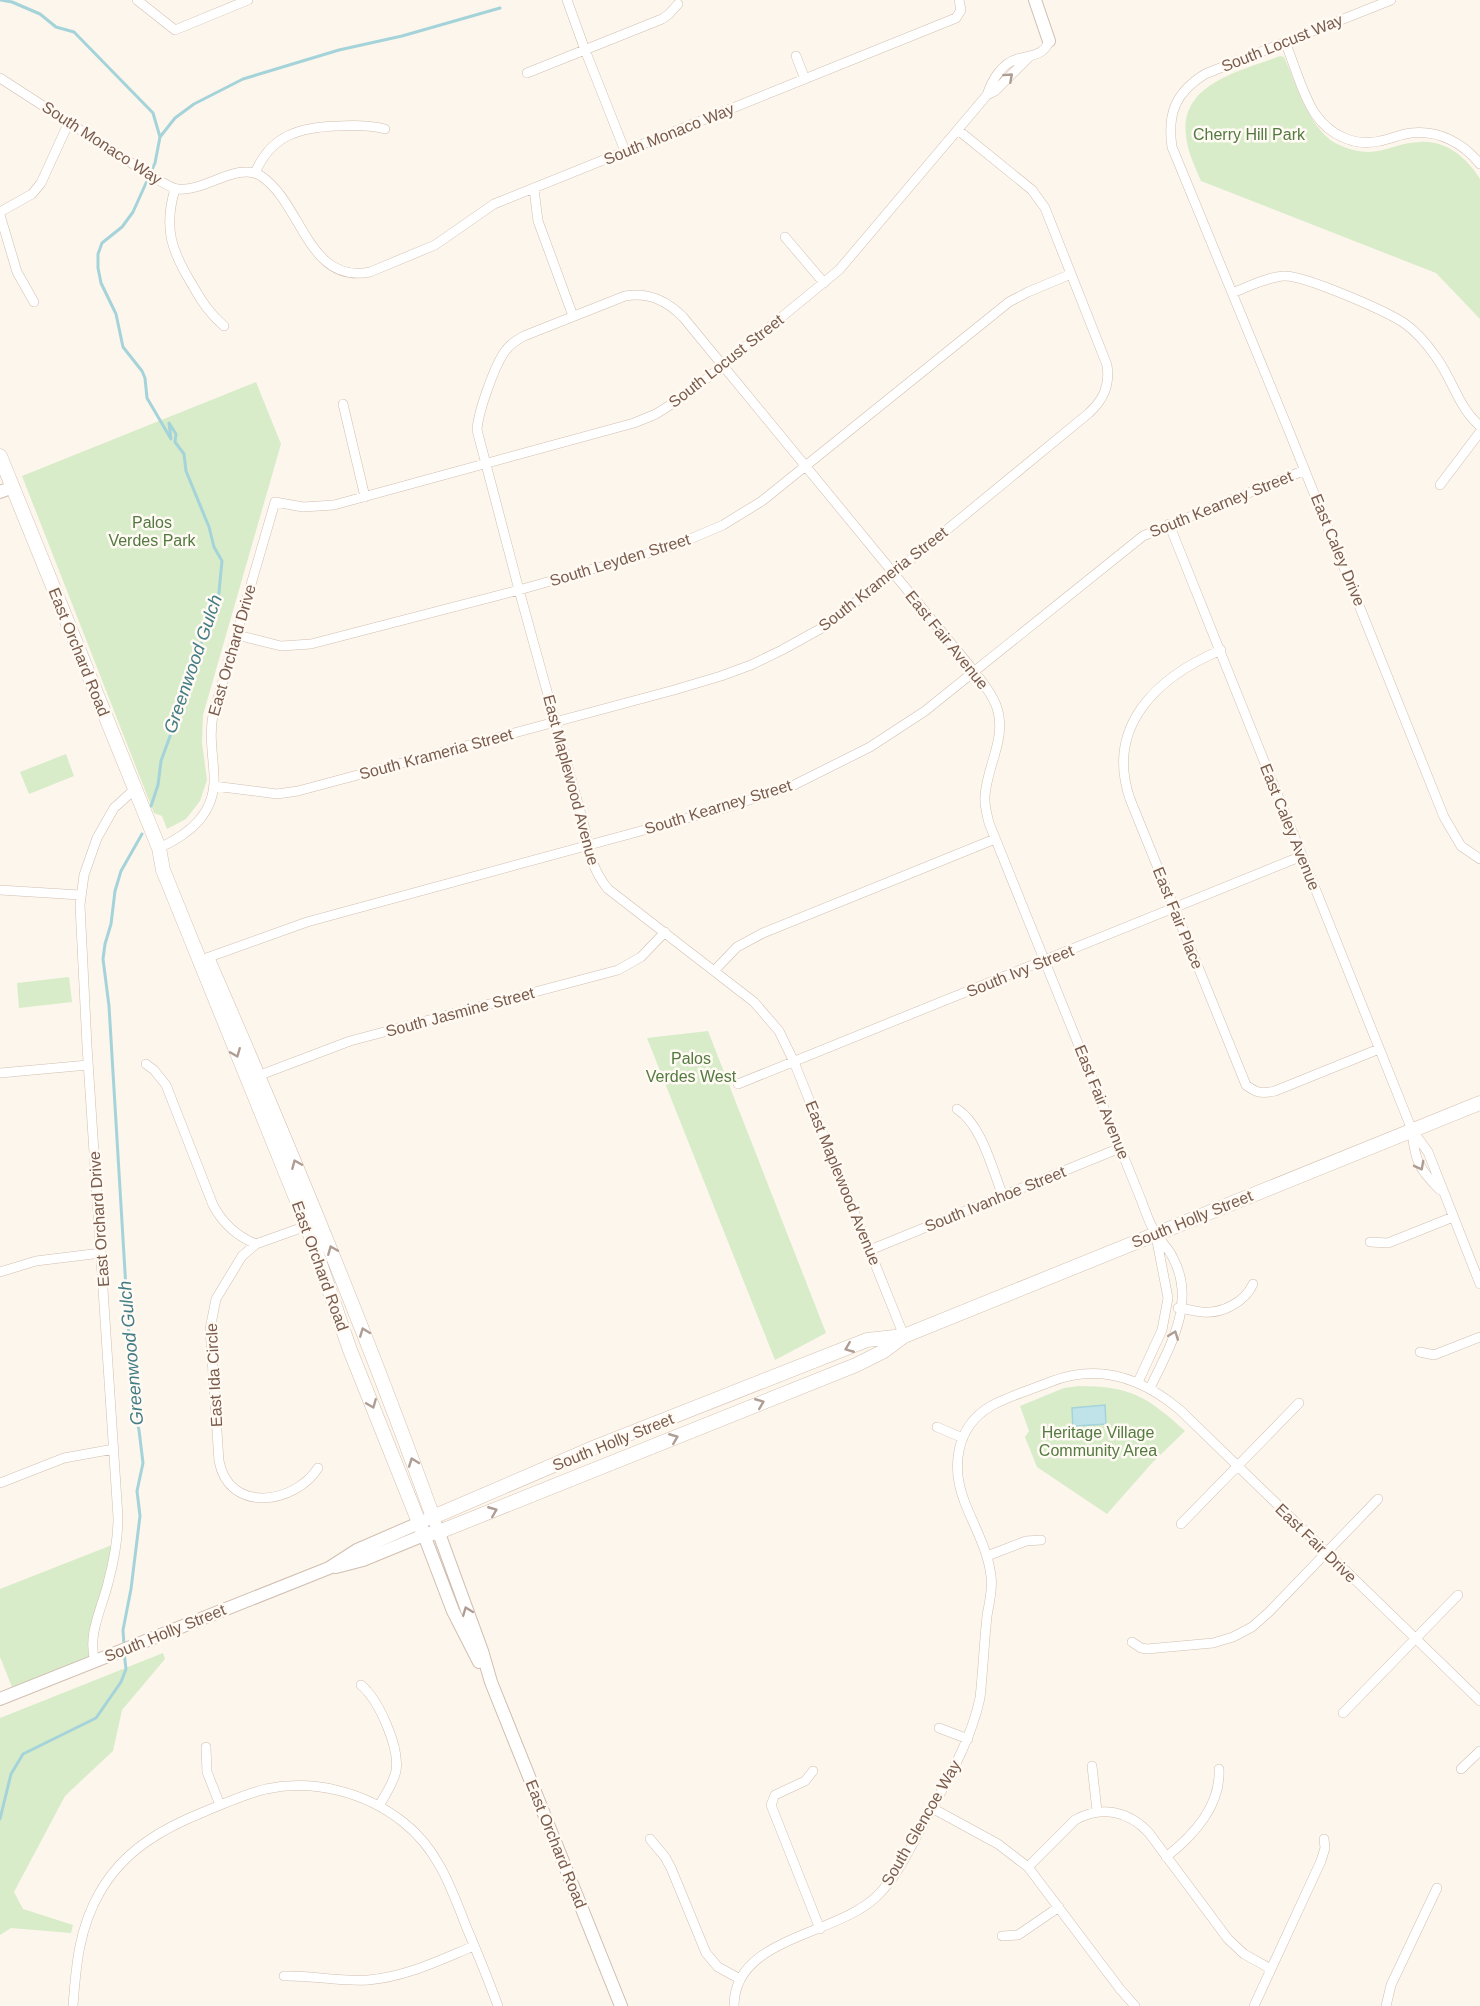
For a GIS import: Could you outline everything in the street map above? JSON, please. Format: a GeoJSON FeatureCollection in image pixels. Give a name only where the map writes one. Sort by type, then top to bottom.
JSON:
{"type":"FeatureCollection","features":[{"type":"Feature","properties":{"kind":"main road","name":"East Orchard Road"},"geometry":{"type":"LineString","coordinates":[[0,456],[5,483],[135,789],[159,848],[163,870],[203,959],[312,1220],[375,1359],[429,1527]]}},
{"type":"Feature","properties":{"kind":"main road","name":"South Holly Street"},"geometry":{"type":"LineString","coordinates":[[429,1527],[856,1365],[884,1351],[904,1336],[1480,1103]]}},
{"type":"Feature","properties":{"kind":"main road","name":"East Orchard Road"},"geometry":{"type":"LineString","coordinates":[[312,1220],[342,1329],[429,1527]]}},
{"type":"Feature","properties":{"kind":"main road","name":"South Holly Street"},"geometry":{"type":"LineString","coordinates":[[429,1527],[598,1446],[867,1340],[904,1336]]}},
{"type":"Feature","properties":{"kind":"street"},"geometry":{"type":"LineString","coordinates":[[137,0],[175,30],[248,0]]}},
{"type":"Feature","properties":{"kind":"street"},"geometry":{"type":"LineString","coordinates":[[567,0],[625,151]]}},
{"type":"Feature","properties":{"kind":"street","name":"South Monaco Way"},"geometry":{"type":"LineString","coordinates":[[0,78],[175,189],[192,189],[239,172],[255,173],[279,194],[324,260],[339,270],[351,273],[370,272],[425,250],[454,234],[494,204],[956,18],[961,10],[958,0]]}},
{"type":"Feature","properties":{"kind":"street"},"geometry":{"type":"LineString","coordinates":[[1035,0],[1049,41]]}},
{"type":"Feature","properties":{"kind":"street","name":"South Locust Way"},"geometry":{"type":"LineString","coordinates":[[1179,97],[1188,86],[1205,74],[1390,0]]}},
{"type":"Feature","properties":{"kind":"street"},"geometry":{"type":"LineString","coordinates":[[527,73],[662,19],[678,4]]}},
{"type":"Feature","properties":{"kind":"street","name":"South Locust Street"},"geometry":{"type":"LineString","coordinates":[[275,502],[318,507],[365,497],[634,423],[657,414],[689,393],[723,366],[847,262],[987,94],[994,91],[1029,57],[1047,47],[1049,41]]}},
{"type":"Feature","properties":{"kind":"street"},"geometry":{"type":"LineString","coordinates":[[1285,42],[1312,108],[1322,123],[1339,136],[1354,141],[1371,142],[1411,133],[1437,135],[1462,146],[1480,164]]}},
{"type":"Feature","properties":{"kind":"street"},"geometry":{"type":"LineString","coordinates":[[796,56],[805,79]]}},
{"type":"Feature","properties":{"kind":"street","name":"East Caley Drive"},"geometry":{"type":"LineString","coordinates":[[1179,97],[1171,119],[1172,147],[1447,823],[1461,846],[1480,859]]}},
{"type":"Feature","properties":{"kind":"street"},"geometry":{"type":"LineString","coordinates":[[34,302],[18,272],[0,214],[32,194],[41,183],[69,122]]}},
{"type":"Feature","properties":{"kind":"street"},"geometry":{"type":"LineString","coordinates":[[255,173],[266,153],[279,141],[292,134],[321,126],[367,124],[385,129]]}},
{"type":"Feature","properties":{"kind":"street","name":"South Krameria Street"},"geometry":{"type":"LineString","coordinates":[[214,786],[270,793],[291,792],[708,680],[751,664],[820,629],[893,574],[1089,412],[1100,401],[1107,387],[1107,365],[1045,208],[1037,195],[958,130]]}},
{"type":"Feature","properties":{"kind":"street"},"geometry":{"type":"LineString","coordinates":[[175,189],[169,213],[169,229],[177,260],[208,313],[224,326]]}},
{"type":"Feature","properties":{"kind":"street"},"geometry":{"type":"LineString","coordinates":[[534,189],[538,221],[573,316]]}},
{"type":"Feature","properties":{"kind":"street"},"geometry":{"type":"LineString","coordinates":[[785,237],[824,283]]}},
{"type":"Feature","properties":{"kind":"street","name":"South Leyden Street"},"geometry":{"type":"LineString","coordinates":[[237,635],[272,644],[301,646],[519,590],[674,546],[706,534],[745,512],[806,467],[1009,302],[1028,291],[1071,274]]}},
{"type":"Feature","properties":{"kind":"street"},"geometry":{"type":"LineString","coordinates":[[1232,293],[1273,277],[1294,276],[1392,315],[1410,328],[1438,359],[1462,406],[1480,426]]}},
{"type":"Feature","properties":{"kind":"street","name":"East Fair Avenue"},"geometry":{"type":"LineString","coordinates":[[573,316],[625,296],[641,295],[656,298],[675,310],[991,694],[1000,721],[1000,740],[985,794],[986,812],[1155,1233],[1167,1289],[1167,1307],[1162,1330],[1138,1382]]}},
{"type":"Feature","properties":{"kind":"street","name":"East Maplewood Avenue"},"geometry":{"type":"LineString","coordinates":[[573,316],[516,340],[505,351],[477,423],[478,439],[585,829],[587,846],[598,874],[608,889],[754,1002],[779,1031],[794,1062],[904,1336]]}},
{"type":"Feature","properties":{"kind":"street"},"geometry":{"type":"LineString","coordinates":[[343,404],[365,497]]}},
{"type":"Feature","properties":{"kind":"street"},"geometry":{"type":"LineString","coordinates":[[1440,485],[1480,432]]}},
{"type":"Feature","properties":{"kind":"street","name":"South Kearney Street"},"geometry":{"type":"LineString","coordinates":[[203,959],[307,922],[761,797],[822,772],[864,751],[894,732],[974,672],[1135,541],[1169,524],[1305,470]]}},
{"type":"Feature","properties":{"kind":"street","name":"East Orchard Drive"},"geometry":{"type":"LineString","coordinates":[[159,848],[193,828],[207,807],[214,786],[211,725],[275,502]]}},
{"type":"Feature","properties":{"kind":"street","name":"East Caley Avenue"},"geometry":{"type":"LineString","coordinates":[[1169,524],[1412,1130],[1428,1152],[1480,1284]]}},
{"type":"Feature","properties":{"kind":"street","name":"East Fair Place"},"geometry":{"type":"LineString","coordinates":[[1221,650],[1189,666],[1153,694],[1134,717],[1123,748],[1125,786],[1246,1085],[1255,1092],[1264,1094],[1379,1049]]}},
{"type":"Feature","properties":{"kind":"street","name":"East Orchard Drive"},"geometry":{"type":"LineString","coordinates":[[101,1659],[92,1643],[113,1563],[118,1533],[88,1065],[80,895],[87,864],[103,826],[120,802],[135,789]]}},
{"type":"Feature","properties":{"kind":"street"},"geometry":{"type":"LineString","coordinates":[[714,971],[737,947],[763,933],[995,839]]}},
{"type":"Feature","properties":{"kind":"street","name":"South Ivy Street"},"geometry":{"type":"LineString","coordinates":[[738,1084],[1302,856]]}},
{"type":"Feature","properties":{"kind":"street"},"geometry":{"type":"LineString","coordinates":[[0,890],[80,895]]}},
{"type":"Feature","properties":{"kind":"street","name":"South Jasmine Street"},"geometry":{"type":"LineString","coordinates":[[253,1078],[350,1041],[618,970],[641,957],[665,933]]}},
{"type":"Feature","properties":{"kind":"street"},"geometry":{"type":"LineString","coordinates":[[0,1073],[88,1065]]}},
{"type":"Feature","properties":{"kind":"street"},"geometry":{"type":"LineString","coordinates":[[146,1065],[154,1070],[166,1085],[219,1216],[227,1227],[256,1244]]}},
{"type":"Feature","properties":{"kind":"street"},"geometry":{"type":"LineString","coordinates":[[957,1109],[966,1115],[975,1126],[1003,1196]]}},
{"type":"Feature","properties":{"kind":"street","name":"South Ivanhoe Street"},"geometry":{"type":"LineString","coordinates":[[870,1250],[1120,1148]]}},
{"type":"Feature","properties":{"kind":"street"},"geometry":{"type":"LineString","coordinates":[[1370,1242],[1388,1243],[1453,1217]]}},
{"type":"Feature","properties":{"kind":"street","name":"East Ida Circle"},"geometry":{"type":"LineString","coordinates":[[312,1220],[298,1229],[256,1244],[242,1256],[221,1287],[210,1321],[220,1469],[227,1481],[243,1494],[256,1498],[273,1497],[300,1486],[312,1477],[318,1468]]}},
{"type":"Feature","properties":{"kind":"street","name":"East Fair Avenue"},"geometry":{"type":"LineString","coordinates":[[1150,1388],[1175,1333],[1182,1308],[1182,1288],[1177,1266],[1173,1256],[1155,1233]]}},
{"type":"Feature","properties":{"kind":"street"},"geometry":{"type":"LineString","coordinates":[[0,1272],[36,1261],[101,1253]]}},
{"type":"Feature","properties":{"kind":"street"},"geometry":{"type":"LineString","coordinates":[[1167,1307],[1201,1312],[1222,1309],[1244,1298],[1253,1284]]}},
{"type":"Feature","properties":{"kind":"street"},"geometry":{"type":"LineString","coordinates":[[1420,1352],[1434,1355],[1480,1337]]}},
{"type":"Feature","properties":{"kind":"street","name":"South Glencoe Way"},"geometry":{"type":"LineString","coordinates":[[740,1978],[749,1966],[764,1953],[858,1911],[881,1892],[893,1878],[968,1739],[980,1698],[987,1615],[992,1590],[987,1557],[958,1480],[956,1461],[963,1438],[971,1424],[990,1407],[1056,1379],[1080,1373],[1102,1373],[1138,1382],[1150,1388]]}},
{"type":"Feature","properties":{"kind":"street","name":"East Fair Drive"},"geometry":{"type":"LineString","coordinates":[[1150,1388],[1180,1410],[1480,1701]]}},
{"type":"Feature","properties":{"kind":"street"},"geometry":{"type":"LineString","coordinates":[[1181,1524],[1299,1403]]}},
{"type":"Feature","properties":{"kind":"street"},"geometry":{"type":"LineString","coordinates":[[937,1427],[963,1438]]}},
{"type":"Feature","properties":{"kind":"street"},"geometry":{"type":"LineString","coordinates":[[0,1483],[56,1461],[114,1449]]}},
{"type":"Feature","properties":{"kind":"street"},"geometry":{"type":"LineString","coordinates":[[1132,1642],[1141,1648],[1147,1648],[1213,1643],[1233,1637],[1261,1619],[1327,1554],[1378,1499]]}},
{"type":"Feature","properties":{"kind":"street","name":"South Holly Street"},"geometry":{"type":"LineString","coordinates":[[0,1699],[329,1568],[364,1547],[429,1527]]}},
{"type":"Feature","properties":{"kind":"street","name":"East Orchard Road"},"geometry":{"type":"LineString","coordinates":[[429,1527],[453,1611],[491,1682],[621,2006]]}},
{"type":"Feature","properties":{"kind":"street"},"geometry":{"type":"LineString","coordinates":[[987,1557],[1026,1541],[1041,1540]]}},
{"type":"Feature","properties":{"kind":"street"},"geometry":{"type":"LineString","coordinates":[[1344,1713],[1458,1595]]}},
{"type":"Feature","properties":{"kind":"street"},"geometry":{"type":"LineString","coordinates":[[361,1686],[374,1699],[395,1752],[396,1770],[393,1782],[379,1806]]}},
{"type":"Feature","properties":{"kind":"street","name":"South Glencoe Way"},"geometry":{"type":"LineString","coordinates":[[939,1728],[968,1739]]}},
{"type":"Feature","properties":{"kind":"street"},"geometry":{"type":"LineString","coordinates":[[206,1748],[207,1772],[220,1805]]}},
{"type":"Feature","properties":{"kind":"street"},"geometry":{"type":"LineString","coordinates":[[1461,1769],[1480,1751]]}},
{"type":"Feature","properties":{"kind":"street"},"geometry":{"type":"LineString","coordinates":[[1092,1766],[1097,1811]]}},
{"type":"Feature","properties":{"kind":"street"},"geometry":{"type":"LineString","coordinates":[[1166,1857],[1199,1827],[1219,1784],[1219,1768]]}},
{"type":"Feature","properties":{"kind":"street"},"geometry":{"type":"LineString","coordinates":[[813,1771],[805,1781],[779,1792],[772,1798],[772,1810],[820,1929]]}},
{"type":"Feature","properties":{"kind":"street"},"geometry":{"type":"LineString","coordinates":[[74,2006],[77,1957],[84,1928],[92,1907],[110,1876],[131,1854],[154,1835],[182,1820],[220,1805],[264,1790],[306,1786],[341,1791],[379,1806],[411,1829],[446,1875],[498,2006]]}},
{"type":"Feature","properties":{"kind":"street"},"geometry":{"type":"LineString","coordinates":[[764,1793],[772,1798]]}},
{"type":"Feature","properties":{"kind":"street"},"geometry":{"type":"LineString","coordinates":[[932,1808],[998,1844],[1028,1867],[1135,2006]]}},
{"type":"Feature","properties":{"kind":"street"},"geometry":{"type":"LineString","coordinates":[[1028,1867],[1075,1820],[1097,1811],[1118,1813],[1134,1819],[1149,1833],[1228,1939],[1244,1954],[1271,1969]]}},
{"type":"Feature","properties":{"kind":"street"},"geometry":{"type":"LineString","coordinates":[[650,1839],[671,1868],[706,1953],[718,1967],[740,1978],[734,2006]]}},
{"type":"Feature","properties":{"kind":"street"},"geometry":{"type":"LineString","coordinates":[[1254,2006],[1322,1861],[1325,1848],[1324,1839]]}},
{"type":"Feature","properties":{"kind":"street"},"geometry":{"type":"LineString","coordinates":[[1386,2006],[1391,1985],[1437,1887]]}},
{"type":"Feature","properties":{"kind":"street"},"geometry":{"type":"LineString","coordinates":[[1002,1936],[1018,1935],[1059,1906]]}},
{"type":"Feature","properties":{"kind":"street"},"geometry":{"type":"LineString","coordinates":[[284,1976],[358,1980],[383,1978],[410,1972],[474,1946]]}},
{"type":"Feature","properties":{"kind":"green space","name":"Cherry Hill Park"},"geometry":{"type":"Polygon","coordinates":[[[1280,56],[1284,57],[1313,120],[1333,142],[1356,151],[1366,152],[1410,143],[1430,142],[1455,152],[1475,171],[1480,179],[1480,319],[1436,273],[1201,181],[1187,142],[1186,122],[1191,106],[1200,94],[1214,83],[1280,56]]]}},
{"type":"Feature","properties":{"kind":"green space","name":"Palos Verdes Park"},"geometry":{"type":"Polygon","coordinates":[[[256,382],[281,444],[203,715],[202,743],[207,780],[200,801],[186,819],[167,829],[162,816],[154,813],[22,476],[256,382]]]}},
{"type":"Feature","properties":{"kind":"green space"},"geometry":{"type":"Polygon","coordinates":[[[66,754],[74,776],[29,794],[20,772],[66,754]]]}},
{"type":"Feature","properties":{"kind":"green space"},"geometry":{"type":"Polygon","coordinates":[[[69,977],[72,1002],[19,1008],[17,983],[69,977]]]}},
{"type":"Feature","properties":{"kind":"green space","name":"Palos Verdes West"},"geometry":{"type":"Polygon","coordinates":[[[708,1031],[826,1333],[775,1360],[647,1038],[708,1031]]]}},
{"type":"Feature","properties":{"kind":"green space","name":"Heritage Village Community Area"},"geometry":{"type":"Polygon","coordinates":[[[1079,1386],[1112,1388],[1137,1396],[1160,1410],[1185,1431],[1152,1463],[1107,1514],[1037,1467],[1025,1437],[1029,1431],[1020,1406],[1064,1388],[1079,1386]]]}},
{"type":"Feature","properties":{"kind":"green space"},"geometry":{"type":"Polygon","coordinates":[[[117,1543],[94,1656],[12,1687],[0,1657],[0,1589],[117,1543]]]}},
{"type":"Feature","properties":{"kind":"green space"},"geometry":{"type":"Polygon","coordinates":[[[163,1653],[165,1659],[122,1710],[113,1751],[65,1796],[14,1892],[23,1909],[73,1925],[71,1933],[11,1928],[0,1935],[0,1718],[163,1653]]]}},
{"type":"Feature","properties":{"kind":"water"},"geometry":{"type":"Polygon","coordinates":[[[1105,1405],[1106,1424],[1077,1426],[1077,1429],[1073,1429],[1072,1408],[1105,1405]]]}},
{"type":"Feature","properties":{"kind":"waterway","name":"Greenwood Gulch"},"geometry":{"type":"LineString","coordinates":[[1,0],[12,2],[40,14],[56,27],[74,32],[153,113],[160,137],[155,163],[133,212],[122,227],[102,243],[98,254],[98,268],[101,283],[116,314],[123,347],[142,371],[147,398],[171,439],[169,423],[176,434],[175,442],[184,454],[186,471],[209,527],[214,547],[222,561],[218,602],[194,661],[161,761],[158,785],[151,806]]}},
{"type":"Feature","properties":{"kind":"waterway"},"geometry":{"type":"LineString","coordinates":[[160,137],[175,118],[194,104],[243,79],[339,50],[402,36],[500,8]]}},
{"type":"Feature","properties":{"kind":"waterway","name":"Greenwood Gulch"},"geometry":{"type":"LineString","coordinates":[[124,1645],[123,1630],[131,1589],[140,1516],[137,1491],[143,1463],[133,1405],[109,1006],[103,959],[115,891],[121,871],[142,834]]}},
{"type":"Feature","properties":{"kind":"waterway","name":"Greenwood Gulch"},"geometry":{"type":"LineString","coordinates":[[0,1819],[11,1774],[23,1754],[96,1718],[121,1682],[126,1669],[124,1652]]}}]}
